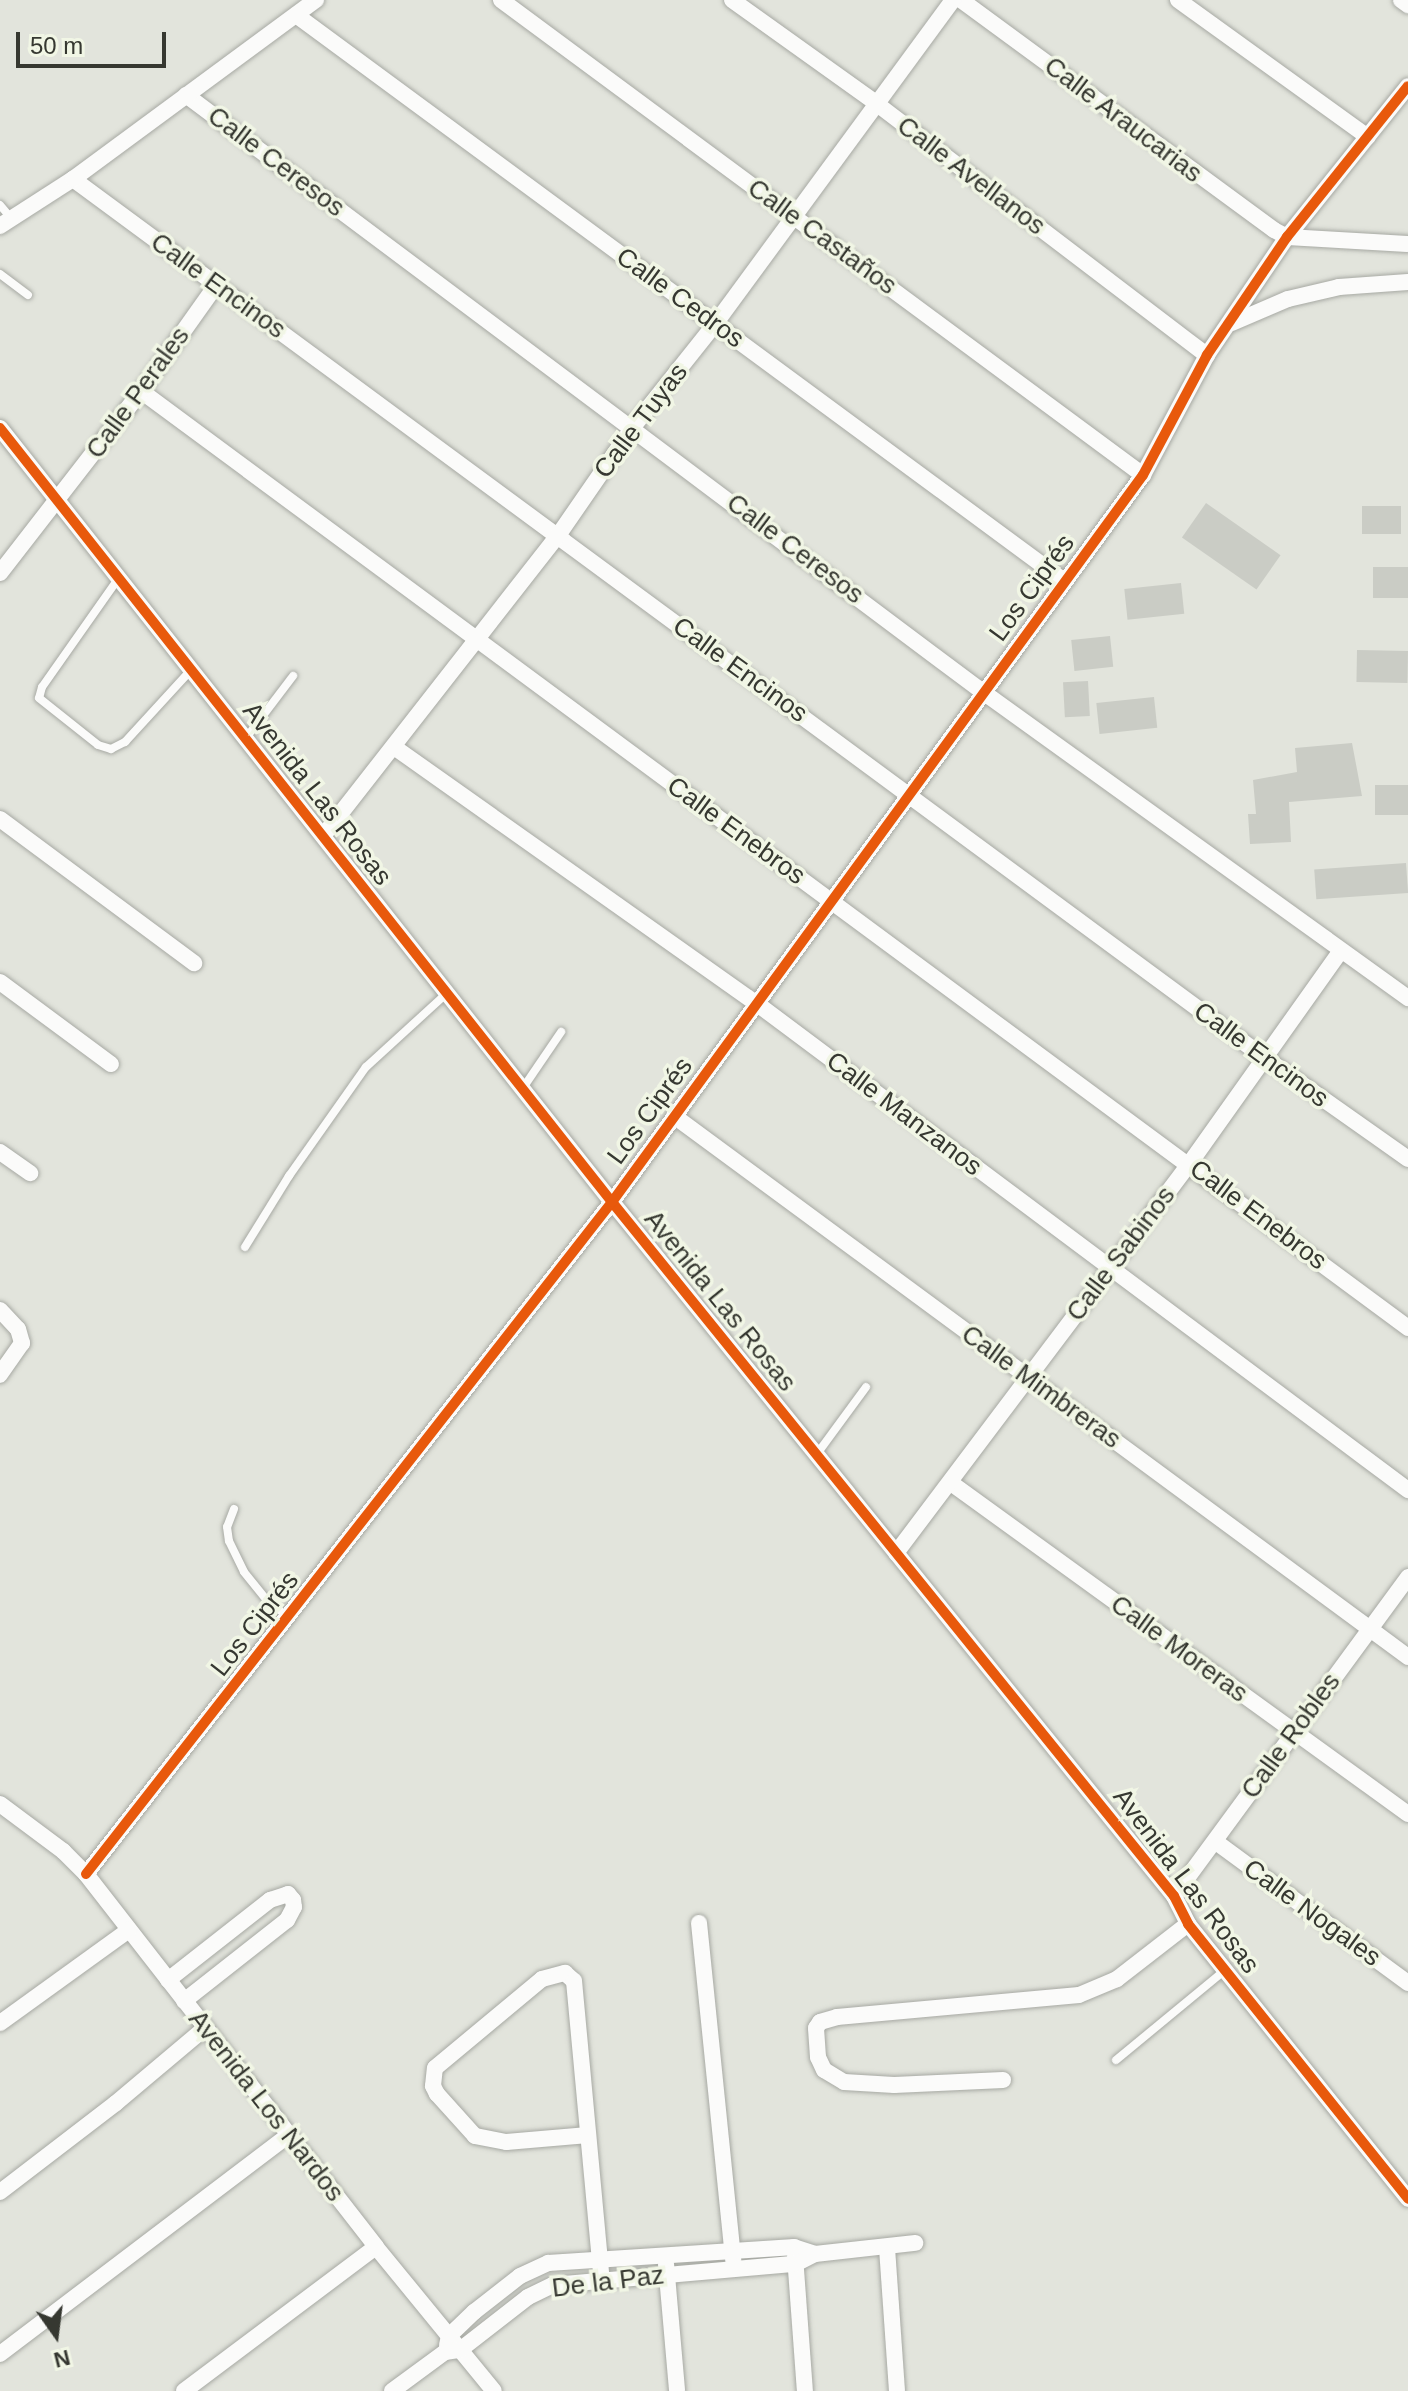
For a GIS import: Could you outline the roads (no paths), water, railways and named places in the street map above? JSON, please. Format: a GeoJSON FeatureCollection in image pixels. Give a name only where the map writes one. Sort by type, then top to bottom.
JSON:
{"type":"FeatureCollection","features":[{"type":"Feature","properties":{"kind":"street"},"geometry":{"type":"LineString","coordinates":[[6,223],[73,179],[316,0]]}},
{"type":"Feature","properties":{"kind":"street","name":"Calle Castaños"},"geometry":{"type":"LineString","coordinates":[[501,0],[1143,475]]}},
{"type":"Feature","properties":{"kind":"street","name":"Calle Avellanos"},"geometry":{"type":"LineString","coordinates":[[732,0],[877,104],[1207,355]]}},
{"type":"Feature","properties":{"kind":"street","name":"Calle Tuyas"},"geometry":{"type":"LineString","coordinates":[[323,836],[557,537],[633,427],[715,324],[953,0]]}},
{"type":"Feature","properties":{"kind":"street","name":"Calle Araucarias"},"geometry":{"type":"LineString","coordinates":[[961,0],[1261,223],[1287,237]]}},
{"type":"Feature","properties":{"kind":"street"},"geometry":{"type":"LineString","coordinates":[[1178,0],[1368,137]]}},
{"type":"Feature","properties":{"kind":"street"},"geometry":{"type":"LineString","coordinates":[[1401,0],[1408,5]]}},
{"type":"Feature","properties":{"kind":"street","name":"Calle Cedros"},"geometry":{"type":"LineString","coordinates":[[296,15],[1064,581]]}},
{"type":"Feature","properties":{"kind":"street","name":"Los Ciprés"},"geometry":{"type":"LineString","coordinates":[[86,1874],[612,1202],[1143,475],[1207,355],[1287,237],[1408,86]]}},
{"type":"Feature","properties":{"kind":"street","name":"Calle Ceresos"},"geometry":{"type":"LineString","coordinates":[[186,95],[983,692],[1340,952],[1408,998]]}},
{"type":"Feature","properties":{"kind":"street","name":"Calle Encinos"},"geometry":{"type":"LineString","coordinates":[[73,179],[1265,1058],[1408,1159]]}},
{"type":"Feature","properties":{"kind":"street"},"geometry":{"type":"LineString","coordinates":[[1287,237],[1408,244]]}},
{"type":"Feature","properties":{"kind":"street"},"geometry":{"type":"LineString","coordinates":[[1230,324],[1288,299],[1339,287],[1408,282]]}},
{"type":"Feature","properties":{"kind":"street","name":"Calle Perales"},"geometry":{"type":"LineString","coordinates":[[0,573],[141,391],[217,284]]}},
{"type":"Feature","properties":{"kind":"street","name":"Calle Enebros"},"geometry":{"type":"LineString","coordinates":[[141,391],[477,642],[1190,1163],[1408,1328]]}},
{"type":"Feature","properties":{"kind":"street","name":"Avenida Las Rosas"},"geometry":{"type":"LineString","coordinates":[[0,428],[612,1202],[1174,1896],[1188,1924],[1408,2199]]}},
{"type":"Feature","properties":{"kind":"street","name":"Calle Manzanos"},"geometry":{"type":"LineString","coordinates":[[394,747],[756,1003],[1408,1490]]}},
{"type":"Feature","properties":{"kind":"street"},"geometry":{"type":"LineString","coordinates":[[0,819],[194,963]]}},
{"type":"Feature","properties":{"kind":"street","name":"Calle Sabinos"},"geometry":{"type":"LineString","coordinates":[[896,1553],[1190,1163],[1340,952]]}},
{"type":"Feature","properties":{"kind":"street"},"geometry":{"type":"LineString","coordinates":[[0,982],[111,1064]]}},
{"type":"Feature","properties":{"kind":"street","name":"Calle Mimbreras"},"geometry":{"type":"LineString","coordinates":[[674,1116],[1408,1657]]}},
{"type":"Feature","properties":{"kind":"street"},"geometry":{"type":"LineString","coordinates":[[0,1152],[30,1173]]}},
{"type":"Feature","properties":{"kind":"street"},"geometry":{"type":"LineString","coordinates":[[0,1310],[18,1329],[22,1343],[0,1375]]}},
{"type":"Feature","properties":{"kind":"street","name":"Calle Moreras"},"geometry":{"type":"LineString","coordinates":[[951,1483],[1408,1814]]}},
{"type":"Feature","properties":{"kind":"street","name":"Calle Robles"},"geometry":{"type":"LineString","coordinates":[[1174,1896],[1408,1577]]}},
{"type":"Feature","properties":{"kind":"street","name":"Avenida Los Nardos"},"geometry":{"type":"LineString","coordinates":[[1,1808],[63,1851],[86,1874],[451,2346],[494,2391]]}},
{"type":"Feature","properties":{"kind":"street","name":"Calle Nogales"},"geometry":{"type":"LineString","coordinates":[[1216,1842],[1408,1983]]}},
{"type":"Feature","properties":{"kind":"street"},"geometry":{"type":"LineString","coordinates":[[168,1980],[270,1900],[288,1894],[293,1900],[294,1907],[287,1920],[184,2001]]}},
{"type":"Feature","properties":{"kind":"street"},"geometry":{"type":"LineString","coordinates":[[699,1923],[734,2269]]}},
{"type":"Feature","properties":{"kind":"street"},"geometry":{"type":"LineString","coordinates":[[1003,2080],[894,2085],[844,2082],[824,2070],[818,2057],[816,2028],[820,2022],[837,2017],[1079,1995],[1117,1979],[1188,1924]]}},
{"type":"Feature","properties":{"kind":"street"},"geometry":{"type":"LineString","coordinates":[[0,2023],[129,1930]]}},
{"type":"Feature","properties":{"kind":"street"},"geometry":{"type":"LineString","coordinates":[[588,2135],[506,2142],[475,2136],[437,2094],[433,2086],[435,2068],[542,1979],[565,1973],[574,1981],[602,2280]]}},
{"type":"Feature","properties":{"kind":"street"},"geometry":{"type":"LineString","coordinates":[[0,2192],[106,2111],[205,2028]]}},
{"type":"Feature","properties":{"kind":"street"},"geometry":{"type":"LineString","coordinates":[[0,2354],[289,2135]]}},
{"type":"Feature","properties":{"kind":"street","name":"De la Paz"},"geometry":{"type":"LineString","coordinates":[[451,2346],[541,2290],[569,2282],[795,2264],[815,2254],[915,2243]]}},
{"type":"Feature","properties":{"kind":"street"},"geometry":{"type":"LineString","coordinates":[[184,2391],[376,2247]]}},
{"type":"Feature","properties":{"kind":"street"},"geometry":{"type":"LineString","coordinates":[[794,2247],[805,2391]]}},
{"type":"Feature","properties":{"kind":"street","name":"De la Paz"},"geometry":{"type":"LineString","coordinates":[[451,2346],[474,2312],[533,2267],[600,2258],[794,2247],[815,2254]]}},
{"type":"Feature","properties":{"kind":"street"},"geometry":{"type":"LineString","coordinates":[[887,2248],[897,2391]]}},
{"type":"Feature","properties":{"kind":"street"},"geometry":{"type":"LineString","coordinates":[[666,2255],[677,2391]]}},
{"type":"Feature","properties":{"kind":"street"},"geometry":{"type":"LineString","coordinates":[[392,2391],[451,2346]]}},
{"type":"Feature","properties":{"kind":"lane"},"geometry":{"type":"LineString","coordinates":[[0,205],[6,223]]}},
{"type":"Feature","properties":{"kind":"lane"},"geometry":{"type":"LineString","coordinates":[[0,274],[28,295]]}},
{"type":"Feature","properties":{"kind":"lane"},"geometry":{"type":"LineString","coordinates":[[118,579],[42,687],[39,698],[98,745],[111,749],[125,742],[191,670]]}},
{"type":"Feature","properties":{"kind":"lane"},"geometry":{"type":"LineString","coordinates":[[246,738],[293,676]]}},
{"type":"Feature","properties":{"kind":"lane"},"geometry":{"type":"LineString","coordinates":[[245,1247],[289,1176],[366,1067],[447,993]]}},
{"type":"Feature","properties":{"kind":"lane"},"geometry":{"type":"LineString","coordinates":[[522,1088],[561,1032]]}},
{"type":"Feature","properties":{"kind":"lane"},"geometry":{"type":"LineString","coordinates":[[817,1455],[866,1387]]}},
{"type":"Feature","properties":{"kind":"lane"},"geometry":{"type":"LineString","coordinates":[[234,1509],[227,1527],[235,1554],[255,1586],[288,1617]]}},
{"type":"Feature","properties":{"kind":"lane"},"geometry":{"type":"LineString","coordinates":[[1116,2060],[1225,1970]]}}]}
